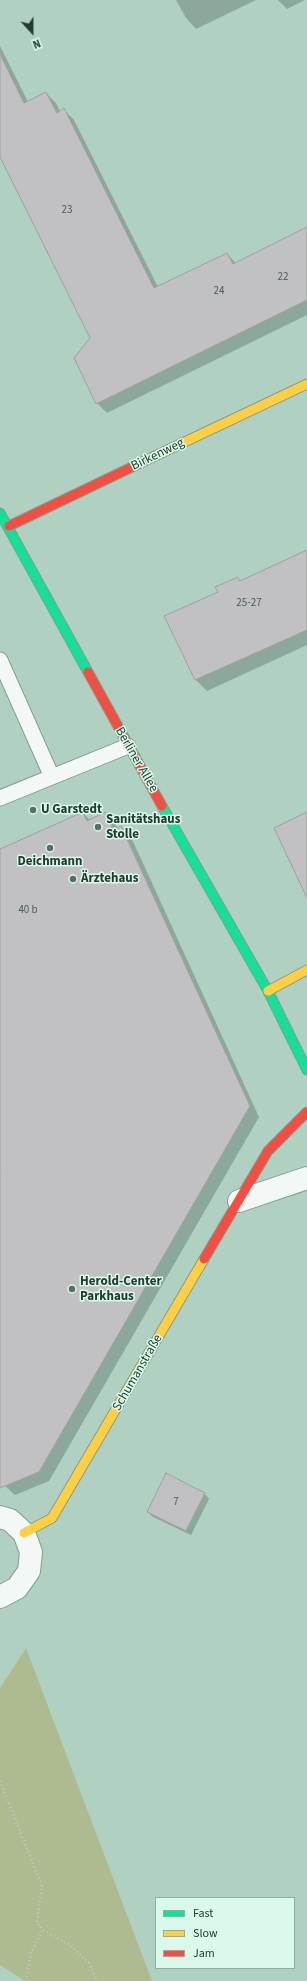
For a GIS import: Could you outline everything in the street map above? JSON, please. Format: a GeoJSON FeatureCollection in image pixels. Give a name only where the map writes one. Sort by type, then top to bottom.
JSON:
{"type":"FeatureCollection","features":[{"type":"Feature","properties":{"kind":"street","name":"Birkenweg"},"geometry":{"type":"LineString","coordinates":[[9,526],[307,384]]}},
{"type":"Feature","properties":{"kind":"street","name":"Berliner Allee"},"geometry":{"type":"LineString","coordinates":[[0,513],[9,526],[128,746],[268,991],[307,1070]]}},
{"type":"Feature","properties":{"kind":"street"},"geometry":{"type":"LineString","coordinates":[[268,991],[307,970]]}},
{"type":"Feature","properties":{"kind":"street","name":"Schumanstraße"},"geometry":{"type":"LineString","coordinates":[[24,1533],[52,1518],[268,1151],[291,1126],[307,1112]]}},
{"type":"Feature","properties":{"kind":"street"},"geometry":{"type":"LineString","coordinates":[[239,1201],[307,1178]]}},
{"type":"Feature","properties":{"kind":"street"},"geometry":{"type":"LineString","coordinates":[[0,1518],[10,1520],[24,1533],[31,1552],[29,1571],[9,1592]]}},
{"type":"Feature","properties":{"kind":"lane"},"geometry":{"type":"LineString","coordinates":[[0,660],[52,777]]}},
{"type":"Feature","properties":{"kind":"lane"},"geometry":{"type":"LineString","coordinates":[[0,798],[128,746]]}},
{"type":"Feature","properties":{"kind":"path"},"geometry":{"type":"LineString","coordinates":[[137,761],[302,683],[307,683]]}},
{"type":"Feature","properties":{"kind":"path"},"geometry":{"type":"LineString","coordinates":[[108,780],[130,808]]}},
{"type":"Feature","properties":{"kind":"path"},"geometry":{"type":"LineString","coordinates":[[142,829],[150,865],[273,1105],[291,1126]]}},
{"type":"Feature","properties":{"kind":"path"},"geometry":{"type":"LineString","coordinates":[[0,1660],[26,1609],[9,1592]]}},
{"type":"Feature","properties":{"kind":"path"},"geometry":{"type":"LineString","coordinates":[[0,1781],[42,1886],[38,1923],[43,1930],[70,1945],[88,1963],[97,1981]]}},
{"type":"Feature","properties":{"kind":"path"},"geometry":{"type":"LineString","coordinates":[[26,1981],[31,1952],[43,1930]]}},
{"type":"Feature","properties":{"kind":"green space"},"geometry":{"type":"Polygon","coordinates":[[[26,1648],[152,1981],[25,1981],[0,1965],[0,1688],[26,1648]]]}},
{"type":"Feature","properties":{"kind":"building"},"geometry":{"type":"Polygon","coordinates":[[[0,54],[24,103],[46,92],[57,113],[64,108],[154,288],[227,253],[233,264],[307,227],[307,300],[96,404],[74,358],[90,338],[0,157],[0,54]]]}},
{"type":"Feature","properties":{"kind":"building"},"geometry":{"type":"Polygon","coordinates":[[[307,550],[307,630],[195,680],[164,616],[218,592],[215,587],[238,577],[240,581],[307,550]]]}},
{"type":"Feature","properties":{"kind":"building","name":"Herold-Center Parkhaus"},"geometry":{"type":"Polygon","coordinates":[[[83,812],[87,821],[105,812],[113,830],[121,826],[250,1106],[39,1472],[0,1488],[0,849],[83,812]]]}},
{"type":"Feature","properties":{"kind":"building"},"geometry":{"type":"Polygon","coordinates":[[[307,812],[307,898],[274,828],[307,812]]]}},
{"type":"Feature","properties":{"kind":"building"},"geometry":{"type":"Polygon","coordinates":[[[166,1473],[205,1493],[186,1531],[147,1512],[166,1473]]]}},
{"type":"Feature","properties":{"kind":"traffic: fast"},"geometry":{"type":"LineString","coordinates":[[0,513],[88,672]]}},
{"type":"Feature","properties":{"kind":"traffic: fast"},"geometry":{"type":"LineString","coordinates":[[162,806],[268,991],[307,1070]]}},
{"type":"Feature","properties":{"kind":"traffic: slow"},"geometry":{"type":"LineString","coordinates":[[155,456],[307,384]]}},
{"type":"Feature","properties":{"kind":"traffic: slow"},"geometry":{"type":"LineString","coordinates":[[268,991],[307,970]]}},
{"type":"Feature","properties":{"kind":"traffic: slow"},"geometry":{"type":"LineString","coordinates":[[24,1533],[52,1518],[204,1259]]}},
{"type":"Feature","properties":{"kind":"traffic: jam"},"geometry":{"type":"LineString","coordinates":[[9,526],[155,456]]}},
{"type":"Feature","properties":{"kind":"traffic: jam"},"geometry":{"type":"LineString","coordinates":[[88,672],[162,806]]}},
{"type":"Feature","properties":{"kind":"traffic: jam"},"geometry":{"type":"LineString","coordinates":[[204,1259],[268,1151],[307,1112]]}},
{"type":"Feature","properties":{"kind":"place","name":"U Garstedt"},"geometry":{"type":"Point","coordinates":[33,810]}},
{"type":"Feature","properties":{"kind":"place","name":"Sanitätshaus Stolle"},"geometry":{"type":"Point","coordinates":[98,827]}},
{"type":"Feature","properties":{"kind":"place","name":"Deichmann"},"geometry":{"type":"Point","coordinates":[50,848]}},
{"type":"Feature","properties":{"kind":"place","name":"Ärztehaus"},"geometry":{"type":"Point","coordinates":[73,879]}},
{"type":"Feature","properties":{"kind":"place","name":"Herold-Center Parkhaus"},"geometry":{"type":"Point","coordinates":[72,1289]}}]}
